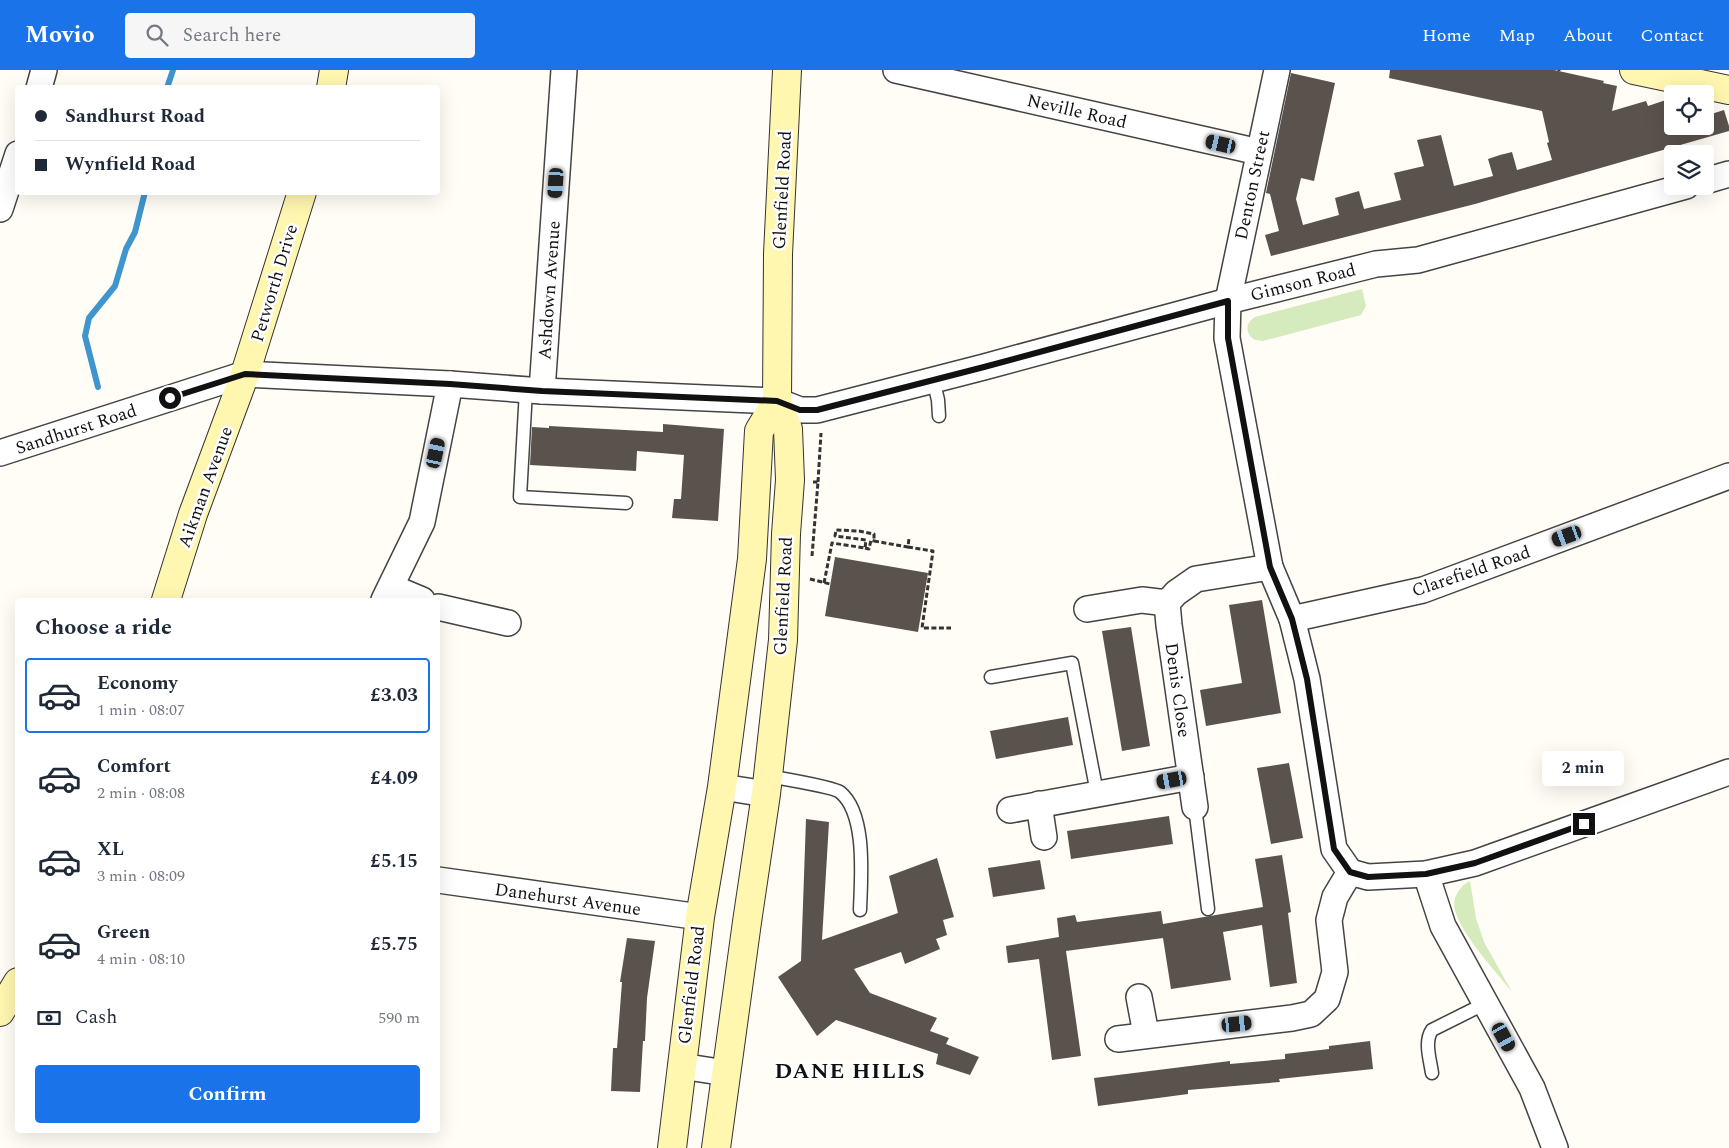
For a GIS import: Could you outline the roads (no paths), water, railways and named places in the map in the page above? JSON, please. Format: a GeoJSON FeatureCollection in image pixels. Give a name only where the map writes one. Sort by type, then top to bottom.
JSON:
{"type":"FeatureCollection","features":[{"type":"Feature","properties":{"kind":"street"},"geometry":{"type":"LineString","coordinates":[[40,85],[44,70]]}},
{"type":"Feature","properties":{"kind":"street"},"geometry":{"type":"LineString","coordinates":[[332,85],[334,70]]}},
{"type":"Feature","properties":{"kind":"street","name":"Ashdown Avenue"},"geometry":{"type":"LineString","coordinates":[[534,391],[564,70]]}},
{"type":"Feature","properties":{"kind":"street","name":"Glenfield Road"},"geometry":{"type":"LineString","coordinates":[[716,1148],[767,785],[783,640],[786,534],[790,480],[788,429],[777,401],[778,254],[788,70]]}},
{"type":"Feature","properties":{"kind":"street","name":"Neville Road"},"geometry":{"type":"LineString","coordinates":[[896,70],[1259,152]]}},
{"type":"Feature","properties":{"kind":"street","name":"Denton Street"},"geometry":{"type":"LineString","coordinates":[[1277,70],[1228,301],[1228,338],[1270,567],[1292,619],[1307,679],[1334,849],[1350,872]]}},
{"type":"Feature","properties":{"kind":"street"},"geometry":{"type":"LineString","coordinates":[[1634,70],[1729,90]]}},
{"type":"Feature","properties":{"kind":"street"},"geometry":{"type":"LineString","coordinates":[[0,209],[15,163]]}},
{"type":"Feature","properties":{"kind":"street"},"geometry":{"type":"LineString","coordinates":[[1714,178],[1729,174]]}},
{"type":"Feature","properties":{"kind":"street","name":"Gimson Road"},"geometry":{"type":"LineString","coordinates":[[777,401],[800,410],[817,410],[1228,301],[1376,264],[1418,260],[1664,192]]}},
{"type":"Feature","properties":{"kind":"street","name":"Petworth Drive"},"geometry":{"type":"LineString","coordinates":[[245,374],[301,195]]}},
{"type":"Feature","properties":{"kind":"street","name":"Sandhurst Road"},"geometry":{"type":"LineString","coordinates":[[0,453],[245,374],[450,384],[534,391],[777,401]]}},
{"type":"Feature","properties":{"kind":"street","name":"Aikman Avenue"},"geometry":{"type":"LineString","coordinates":[[167,598],[193,514],[245,374]]}},
{"type":"Feature","properties":{"kind":"street"},"geometry":{"type":"LineString","coordinates":[[411,598],[388,594],[422,522],[450,384]]}},
{"type":"Feature","properties":{"kind":"street","name":"Glenfield Road"},"geometry":{"type":"LineString","coordinates":[[672,1148],[700,917],[722,787],[752,559],[759,431],[777,401]]}},
{"type":"Feature","properties":{"kind":"street","name":"Clarefield Road"},"geometry":{"type":"LineString","coordinates":[[1292,619],[1422,590],[1729,476]]}},
{"type":"Feature","properties":{"kind":"street"},"geometry":{"type":"LineString","coordinates":[[1100,614],[1142,600],[1167,604],[1176,593],[1196,580],[1270,567]]}},
{"type":"Feature","properties":{"kind":"street","name":"Denis Close"},"geometry":{"type":"LineString","coordinates":[[1167,604],[1168,625],[1195,807]]}},
{"type":"Feature","properties":{"kind":"street"},"geometry":{"type":"LineString","coordinates":[[440,607],[508,623]]}},
{"type":"Feature","properties":{"kind":"street"},"geometry":{"type":"LineString","coordinates":[[1118,1039],[1146,1034],[1292,1018],[1311,1014],[1327,999],[1335,972],[1329,920],[1335,897],[1350,872],[1368,877],[1426,874],[1475,863],[1729,772]]}},
{"type":"Feature","properties":{"kind":"street"},"geometry":{"type":"LineString","coordinates":[[1010,810],[1191,777]]}},
{"type":"Feature","properties":{"kind":"street"},"geometry":{"type":"LineString","coordinates":[[722,787],[767,785]]}},
{"type":"Feature","properties":{"kind":"street"},"geometry":{"type":"LineString","coordinates":[[1039,804],[1044,837]]}},
{"type":"Feature","properties":{"kind":"street"},"geometry":{"type":"LineString","coordinates":[[1426,874],[1443,926],[1532,1088],[1555,1148]]}},
{"type":"Feature","properties":{"kind":"street","name":"Danehurst Avenue"},"geometry":{"type":"LineString","coordinates":[[440,880],[700,917]]}},
{"type":"Feature","properties":{"kind":"street"},"geometry":{"type":"LineString","coordinates":[[0,1012],[15,987]]}},
{"type":"Feature","properties":{"kind":"street"},"geometry":{"type":"LineString","coordinates":[[1139,997],[1146,1034]]}},
{"type":"Feature","properties":{"kind":"street","name":"Glenfield Road"},"geometry":{"type":"LineString","coordinates":[[681,1066],[726,1073]]}},
{"type":"Feature","properties":{"kind":"lane"},"geometry":{"type":"LineString","coordinates":[[933,379],[938,400],[939,416]]}},
{"type":"Feature","properties":{"kind":"lane"},"geometry":{"type":"LineString","coordinates":[[534,391],[520,497],[626,503]]}},
{"type":"Feature","properties":{"kind":"lane"},"geometry":{"type":"LineString","coordinates":[[991,677],[1072,663],[1097,794]]}},
{"type":"Feature","properties":{"kind":"lane"},"geometry":{"type":"LineString","coordinates":[[767,785],[838,790],[850,804],[861,848],[860,910]]}},
{"type":"Feature","properties":{"kind":"lane"},"geometry":{"type":"LineString","coordinates":[[1195,807],[1208,909]]}},
{"type":"Feature","properties":{"kind":"lane"},"geometry":{"type":"LineString","coordinates":[[1432,1073],[1428,1035],[1432,1030],[1486,1003]]}},
{"type":"Feature","properties":{"kind":"waterway"},"geometry":{"type":"LineString","coordinates":[[168,85],[173,70]]}},
{"type":"Feature","properties":{"kind":"waterway"},"geometry":{"type":"LineString","coordinates":[[98,387],[85,336],[89,318],[115,286],[126,249],[135,232],[144,195]]}},
{"type":"Feature","properties":{"kind":"district","name":"DANE HILLS"},"geometry":{"type":"Point","coordinates":[850,1070]}}]}
